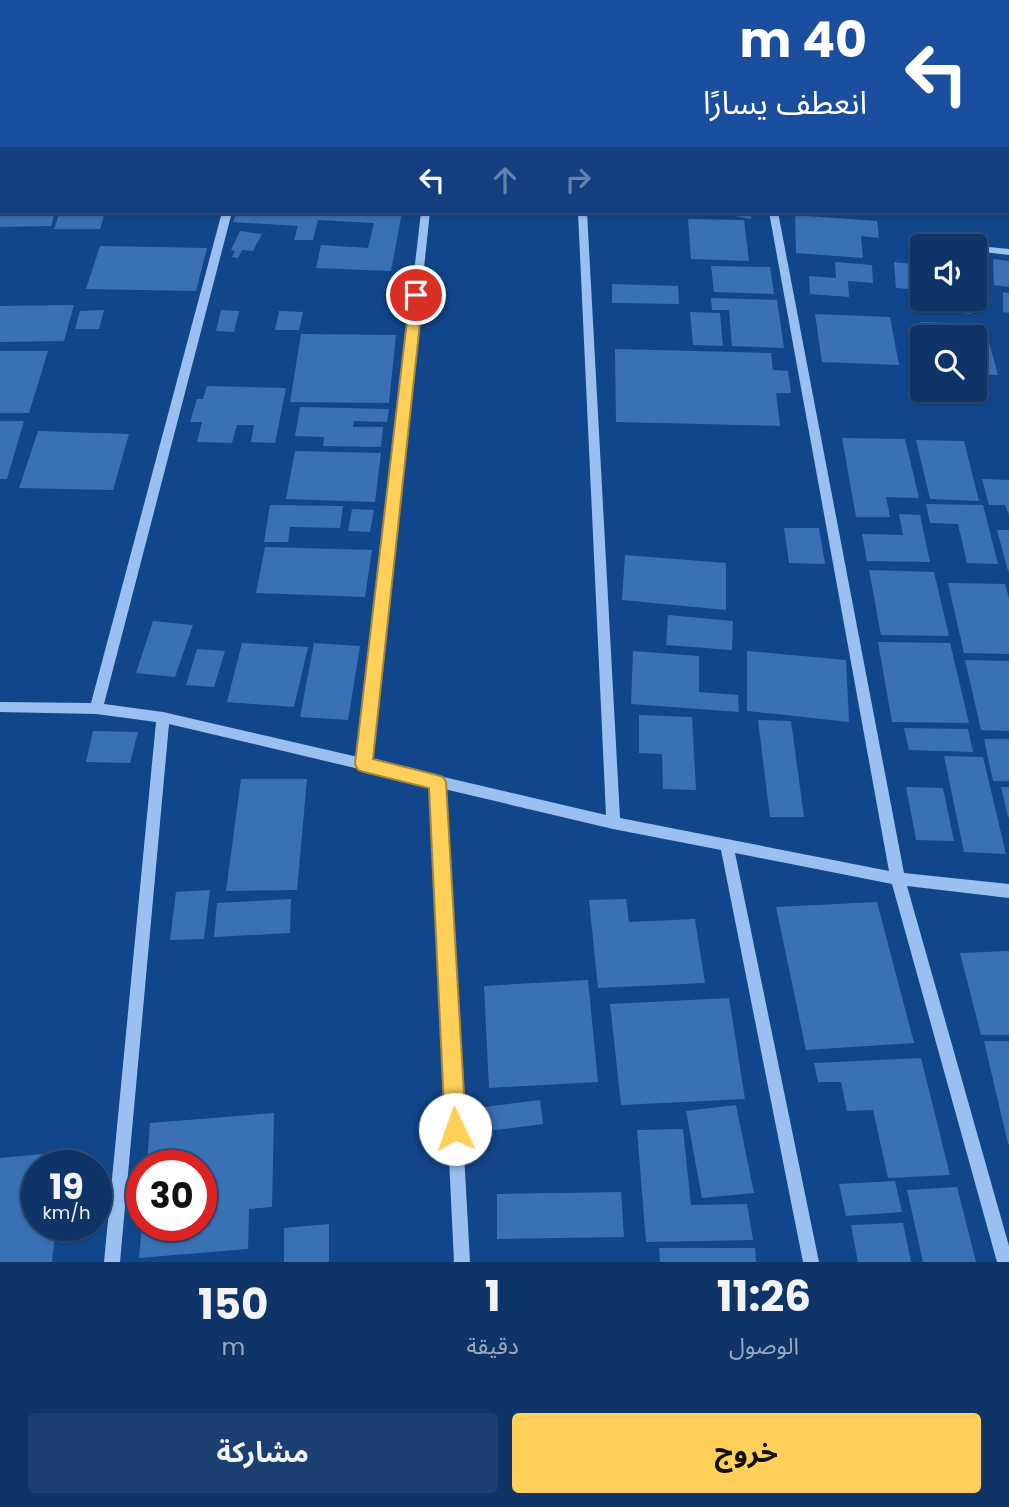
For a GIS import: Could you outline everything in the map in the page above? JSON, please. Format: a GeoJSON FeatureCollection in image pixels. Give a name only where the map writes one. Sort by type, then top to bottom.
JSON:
{"type":"FeatureCollection","features":[{"type":"Feature","properties":{"kind":"street"},"geometry":{"type":"LineString","coordinates":[[96,709],[226,214]]}},
{"type":"Feature","properties":{"kind":"street"},"geometry":{"type":"LineString","coordinates":[[364,764],[426,214]]}},
{"type":"Feature","properties":{"kind":"street"},"geometry":{"type":"LineString","coordinates":[[583,214],[613,823]]}},
{"type":"Feature","properties":{"kind":"street"},"geometry":{"type":"LineString","coordinates":[[774,214],[898,879],[1005,1262]]}},
{"type":"Feature","properties":{"kind":"street"},"geometry":{"type":"LineString","coordinates":[[987,250],[1009,252]]}},
{"type":"Feature","properties":{"kind":"street"},"geometry":{"type":"LineString","coordinates":[[0,707],[96,709],[163,717],[613,823],[898,879],[1009,891]]}},
{"type":"Feature","properties":{"kind":"street"},"geometry":{"type":"LineString","coordinates":[[111,1262],[163,717]]}},
{"type":"Feature","properties":{"kind":"street"},"geometry":{"type":"LineString","coordinates":[[437,782],[462,1262]]}},
{"type":"Feature","properties":{"kind":"street"},"geometry":{"type":"LineString","coordinates":[[727,846],[810,1262]]}},
{"type":"Feature","properties":{"kind":"building"},"geometry":{"type":"Polygon","coordinates":[[[0,214],[54,214],[51,226],[0,227],[0,214]]]}},
{"type":"Feature","properties":{"kind":"building"},"geometry":{"type":"Polygon","coordinates":[[[59,214],[104,214],[100,229],[54,229],[59,214]]]}},
{"type":"Feature","properties":{"kind":"building"},"geometry":{"type":"Polygon","coordinates":[[[236,214],[402,214],[391,271],[316,268],[321,245],[368,248],[374,223],[318,220],[313,240],[294,240],[298,226],[233,222],[236,214]]]}},
{"type":"Feature","properties":{"kind":"building"},"geometry":{"type":"Polygon","coordinates":[[[722,214],[752,214],[751,219],[722,214]]]}},
{"type":"Feature","properties":{"kind":"building"},"geometry":{"type":"Polygon","coordinates":[[[795,215],[877,221],[879,238],[861,236],[863,258],[796,253],[795,215]]]}},
{"type":"Feature","properties":{"kind":"building"},"geometry":{"type":"Polygon","coordinates":[[[688,219],[744,220],[749,261],[691,259],[688,219]]]}},
{"type":"Feature","properties":{"kind":"building"},"geometry":{"type":"Polygon","coordinates":[[[240,231],[262,234],[253,251],[242,250],[238,258],[232,257],[235,251],[231,250],[240,231]]]}},
{"type":"Feature","properties":{"kind":"building"},"geometry":{"type":"Polygon","coordinates":[[[100,246],[207,248],[196,291],[86,289],[100,246]]]}},
{"type":"Feature","properties":{"kind":"building"},"geometry":{"type":"Polygon","coordinates":[[[993,259],[1009,261],[1009,287],[994,285],[993,259]]]}},
{"type":"Feature","properties":{"kind":"building"},"geometry":{"type":"Polygon","coordinates":[[[835,262],[872,265],[873,283],[848,281],[849,297],[810,294],[809,276],[836,278],[835,262]]]}},
{"type":"Feature","properties":{"kind":"building"},"geometry":{"type":"Polygon","coordinates":[[[894,262],[910,264],[910,289],[896,288],[894,262]]]}},
{"type":"Feature","properties":{"kind":"building"},"geometry":{"type":"Polygon","coordinates":[[[711,266],[770,267],[774,294],[714,292],[711,266]]]}},
{"type":"Feature","properties":{"kind":"building"},"geometry":{"type":"Polygon","coordinates":[[[612,284],[678,286],[679,304],[612,303],[612,284]]]}},
{"type":"Feature","properties":{"kind":"building"},"geometry":{"type":"Polygon","coordinates":[[[1003,292],[1009,293],[1009,313],[1003,312],[1003,292]]]}},
{"type":"Feature","properties":{"kind":"building"},"geometry":{"type":"Polygon","coordinates":[[[711,298],[777,300],[784,348],[732,346],[729,310],[712,310],[711,298]]]}},
{"type":"Feature","properties":{"kind":"building"},"geometry":{"type":"Polygon","coordinates":[[[74,305],[64,341],[0,342],[0,306],[74,305]]]}},
{"type":"Feature","properties":{"kind":"building"},"geometry":{"type":"Polygon","coordinates":[[[104,310],[99,329],[75,329],[80,311],[104,310]]]}},
{"type":"Feature","properties":{"kind":"building"},"geometry":{"type":"Polygon","coordinates":[[[221,310],[239,311],[234,332],[216,331],[221,310]]]}},
{"type":"Feature","properties":{"kind":"building"},"geometry":{"type":"Polygon","coordinates":[[[279,311],[303,312],[299,330],[275,330],[279,311]]]}},
{"type":"Feature","properties":{"kind":"building"},"geometry":{"type":"Polygon","coordinates":[[[939,311],[971,311],[971,314],[939,311]]]}},
{"type":"Feature","properties":{"kind":"building"},"geometry":{"type":"Polygon","coordinates":[[[690,312],[720,313],[723,346],[693,345],[690,312]]]}},
{"type":"Feature","properties":{"kind":"building"},"geometry":{"type":"Polygon","coordinates":[[[815,314],[890,317],[899,365],[822,362],[815,314]]]}},
{"type":"Feature","properties":{"kind":"building"},"geometry":{"type":"Polygon","coordinates":[[[920,322],[984,325],[921,325],[920,322]]]}},
{"type":"Feature","properties":{"kind":"building"},"geometry":{"type":"Polygon","coordinates":[[[301,334],[396,335],[389,403],[290,402],[301,334]]]}},
{"type":"Feature","properties":{"kind":"building"},"geometry":{"type":"Polygon","coordinates":[[[987,335],[998,375],[987,375],[987,335]]]}},
{"type":"Feature","properties":{"kind":"building"},"geometry":{"type":"Polygon","coordinates":[[[615,349],[771,353],[773,370],[788,371],[791,393],[776,393],[780,426],[616,422],[615,349]]]}},
{"type":"Feature","properties":{"kind":"building"},"geometry":{"type":"Polygon","coordinates":[[[0,351],[48,351],[29,413],[0,413],[0,351]]]}},
{"type":"Feature","properties":{"kind":"building"},"geometry":{"type":"Polygon","coordinates":[[[207,386],[286,388],[275,443],[251,442],[254,425],[237,425],[232,443],[197,442],[202,422],[190,422],[197,399],[203,399],[207,386]]]}},
{"type":"Feature","properties":{"kind":"building"},"geometry":{"type":"Polygon","coordinates":[[[300,407],[389,409],[387,422],[354,421],[353,427],[383,427],[381,447],[323,446],[324,437],[295,436],[300,407]]]}},
{"type":"Feature","properties":{"kind":"building"},"geometry":{"type":"Polygon","coordinates":[[[0,421],[24,421],[7,479],[0,479],[0,421]]]}},
{"type":"Feature","properties":{"kind":"building"},"geometry":{"type":"Polygon","coordinates":[[[38,431],[129,434],[113,490],[19,488],[38,431]]]}},
{"type":"Feature","properties":{"kind":"building"},"geometry":{"type":"Polygon","coordinates":[[[842,438],[905,439],[919,498],[886,497],[890,517],[856,517],[842,438]]]}},
{"type":"Feature","properties":{"kind":"building"},"geometry":{"type":"Polygon","coordinates":[[[916,440],[964,441],[979,501],[930,499],[916,440]]]}},
{"type":"Feature","properties":{"kind":"building"},"geometry":{"type":"Polygon","coordinates":[[[295,451],[381,453],[375,502],[286,499],[295,451]]]}},
{"type":"Feature","properties":{"kind":"building"},"geometry":{"type":"Polygon","coordinates":[[[982,479],[1009,480],[1009,515],[1005,505],[989,505],[982,479]]]}},
{"type":"Feature","properties":{"kind":"building"},"geometry":{"type":"Polygon","coordinates":[[[926,504],[983,505],[998,564],[967,563],[958,524],[930,523],[926,504]]]}},
{"type":"Feature","properties":{"kind":"building"},"geometry":{"type":"Polygon","coordinates":[[[270,505],[343,506],[340,528],[290,527],[288,542],[264,542],[270,505]]]}},
{"type":"Feature","properties":{"kind":"building"},"geometry":{"type":"Polygon","coordinates":[[[352,509],[374,510],[370,532],[348,531],[352,509]]]}},
{"type":"Feature","properties":{"kind":"building"},"geometry":{"type":"Polygon","coordinates":[[[899,514],[920,515],[930,562],[867,561],[862,534],[903,535],[899,514]]]}},
{"type":"Feature","properties":{"kind":"building"},"geometry":{"type":"Polygon","coordinates":[[[784,528],[819,528],[825,564],[789,563],[784,528]]]}},
{"type":"Feature","properties":{"kind":"building"},"geometry":{"type":"Polygon","coordinates":[[[997,530],[1009,530],[1009,571],[1008,571],[997,530]]]}},
{"type":"Feature","properties":{"kind":"building"},"geometry":{"type":"Polygon","coordinates":[[[265,547],[372,550],[365,597],[256,593],[265,547]]]}},
{"type":"Feature","properties":{"kind":"building"},"geometry":{"type":"Polygon","coordinates":[[[625,555],[726,563],[726,610],[622,600],[625,555]]]}},
{"type":"Feature","properties":{"kind":"building"},"geometry":{"type":"Polygon","coordinates":[[[869,570],[934,572],[949,636],[881,635],[869,570]]]}},
{"type":"Feature","properties":{"kind":"building"},"geometry":{"type":"Polygon","coordinates":[[[948,583],[1005,584],[1009,598],[1009,654],[964,653],[948,583]]]}},
{"type":"Feature","properties":{"kind":"building"},"geometry":{"type":"Polygon","coordinates":[[[668,615],[733,621],[732,650],[666,645],[668,615]]]}},
{"type":"Feature","properties":{"kind":"building"},"geometry":{"type":"Polygon","coordinates":[[[153,621],[193,625],[175,677],[136,673],[153,621]]]}},
{"type":"Feature","properties":{"kind":"building"},"geometry":{"type":"Polygon","coordinates":[[[878,642],[950,643],[969,723],[892,722],[878,642]]]}},
{"type":"Feature","properties":{"kind":"building"},"geometry":{"type":"Polygon","coordinates":[[[242,643],[308,647],[294,707],[227,702],[242,643]]]}},
{"type":"Feature","properties":{"kind":"building"},"geometry":{"type":"Polygon","coordinates":[[[314,643],[360,646],[348,720],[300,717],[314,643]]]}},
{"type":"Feature","properties":{"kind":"building"},"geometry":{"type":"Polygon","coordinates":[[[197,649],[225,651],[214,687],[186,685],[197,649]]]}},
{"type":"Feature","properties":{"kind":"building"},"geometry":{"type":"Polygon","coordinates":[[[633,651],[699,656],[699,692],[738,695],[739,712],[631,704],[633,651]]]}},
{"type":"Feature","properties":{"kind":"building"},"geometry":{"type":"Polygon","coordinates":[[[747,651],[846,660],[849,722],[747,711],[747,651]]]}},
{"type":"Feature","properties":{"kind":"building"},"geometry":{"type":"Polygon","coordinates":[[[965,660],[1009,661],[1009,731],[981,730],[965,660]]]}},
{"type":"Feature","properties":{"kind":"building"},"geometry":{"type":"Polygon","coordinates":[[[639,715],[692,717],[696,790],[663,789],[662,754],[639,753],[639,715]]]}},
{"type":"Feature","properties":{"kind":"building"},"geometry":{"type":"Polygon","coordinates":[[[758,720],[791,721],[804,817],[770,817],[758,720]]]}},
{"type":"Feature","properties":{"kind":"building"},"geometry":{"type":"Polygon","coordinates":[[[904,728],[968,729],[973,752],[909,750],[904,728]]]}},
{"type":"Feature","properties":{"kind":"building"},"geometry":{"type":"Polygon","coordinates":[[[93,731],[138,732],[130,763],[86,762],[93,731]]]}},
{"type":"Feature","properties":{"kind":"building"},"geometry":{"type":"Polygon","coordinates":[[[984,739],[1009,739],[1009,781],[993,781],[984,739]]]}},
{"type":"Feature","properties":{"kind":"building"},"geometry":{"type":"Polygon","coordinates":[[[944,756],[983,757],[1006,854],[964,852],[944,756]]]}},
{"type":"Feature","properties":{"kind":"building"},"geometry":{"type":"Polygon","coordinates":[[[241,779],[307,779],[297,890],[226,891],[241,779]]]}},
{"type":"Feature","properties":{"kind":"building"},"geometry":{"type":"Polygon","coordinates":[[[906,787],[943,788],[954,841],[916,840],[906,787]]]}},
{"type":"Feature","properties":{"kind":"building"},"geometry":{"type":"Polygon","coordinates":[[[1001,787],[1009,787],[1009,817],[1008,817],[1001,787]]]}},
{"type":"Feature","properties":{"kind":"building"},"geometry":{"type":"Polygon","coordinates":[[[210,890],[204,939],[170,940],[176,892],[210,890]]]}},
{"type":"Feature","properties":{"kind":"building"},"geometry":{"type":"Polygon","coordinates":[[[291,899],[290,933],[214,937],[217,903],[291,899]]]}},
{"type":"Feature","properties":{"kind":"building"},"geometry":{"type":"Polygon","coordinates":[[[626,899],[629,922],[695,919],[705,983],[598,988],[589,900],[626,899]]]}},
{"type":"Feature","properties":{"kind":"building"},"geometry":{"type":"Polygon","coordinates":[[[877,902],[914,1043],[806,1050],[776,907],[877,902]]]}},
{"type":"Feature","properties":{"kind":"building"},"geometry":{"type":"Polygon","coordinates":[[[1009,951],[1009,1035],[981,1035],[960,953],[1009,951]]]}},
{"type":"Feature","properties":{"kind":"building"},"geometry":{"type":"Polygon","coordinates":[[[588,980],[598,1082],[489,1088],[484,986],[588,980]]]}},
{"type":"Feature","properties":{"kind":"building"},"geometry":{"type":"Polygon","coordinates":[[[729,998],[745,1099],[621,1105],[610,1004],[729,998]]]}},
{"type":"Feature","properties":{"kind":"building"},"geometry":{"type":"Polygon","coordinates":[[[984,1041],[1009,1041],[1009,1144],[1008,1144],[984,1041]]]}},
{"type":"Feature","properties":{"kind":"building"},"geometry":{"type":"Polygon","coordinates":[[[921,1058],[950,1175],[888,1178],[873,1110],[847,1111],[841,1082],[818,1082],[814,1063],[921,1058]]]}},
{"type":"Feature","properties":{"kind":"building"},"geometry":{"type":"Polygon","coordinates":[[[540,1100],[543,1124],[479,1132],[477,1108],[540,1100]]]}},
{"type":"Feature","properties":{"kind":"building"},"geometry":{"type":"Polygon","coordinates":[[[736,1105],[754,1193],[702,1198],[686,1111],[736,1105]]]}},
{"type":"Feature","properties":{"kind":"building"},"geometry":{"type":"Polygon","coordinates":[[[274,1113],[272,1207],[249,1209],[248,1249],[139,1258],[141,1241],[217,1241],[217,1150],[148,1150],[150,1123],[274,1113]]]}},
{"type":"Feature","properties":{"kind":"building"},"geometry":{"type":"Polygon","coordinates":[[[683,1129],[691,1205],[747,1204],[753,1240],[646,1242],[637,1130],[683,1129]]]}},
{"type":"Feature","properties":{"kind":"building"},"geometry":{"type":"Polygon","coordinates":[[[21,1156],[21,1241],[54,1241],[52,1262],[0,1262],[0,1158],[21,1156]]]}},
{"type":"Feature","properties":{"kind":"building"},"geometry":{"type":"Polygon","coordinates":[[[895,1181],[902,1212],[846,1216],[839,1184],[895,1181]]]}},
{"type":"Feature","properties":{"kind":"building"},"geometry":{"type":"Polygon","coordinates":[[[957,1187],[976,1262],[923,1262],[907,1190],[957,1187]]]}},
{"type":"Feature","properties":{"kind":"building"},"geometry":{"type":"Polygon","coordinates":[[[621,1192],[624,1237],[497,1239],[497,1194],[621,1192]]]}},
{"type":"Feature","properties":{"kind":"building"},"geometry":{"type":"Polygon","coordinates":[[[903,1223],[911,1262],[858,1262],[851,1225],[903,1223]]]}},
{"type":"Feature","properties":{"kind":"building"},"geometry":{"type":"Polygon","coordinates":[[[329,1224],[329,1262],[284,1262],[284,1228],[329,1224]]]}},
{"type":"Feature","properties":{"kind":"building"},"geometry":{"type":"Polygon","coordinates":[[[659,1248],[755,1248],[756,1262],[660,1262],[659,1248]]]}},
{"type":"Feature","properties":{"kind":"route"},"geometry":{"type":"LineString","coordinates":[[416,295],[364,764],[437,782],[455,1129]]}}]}
